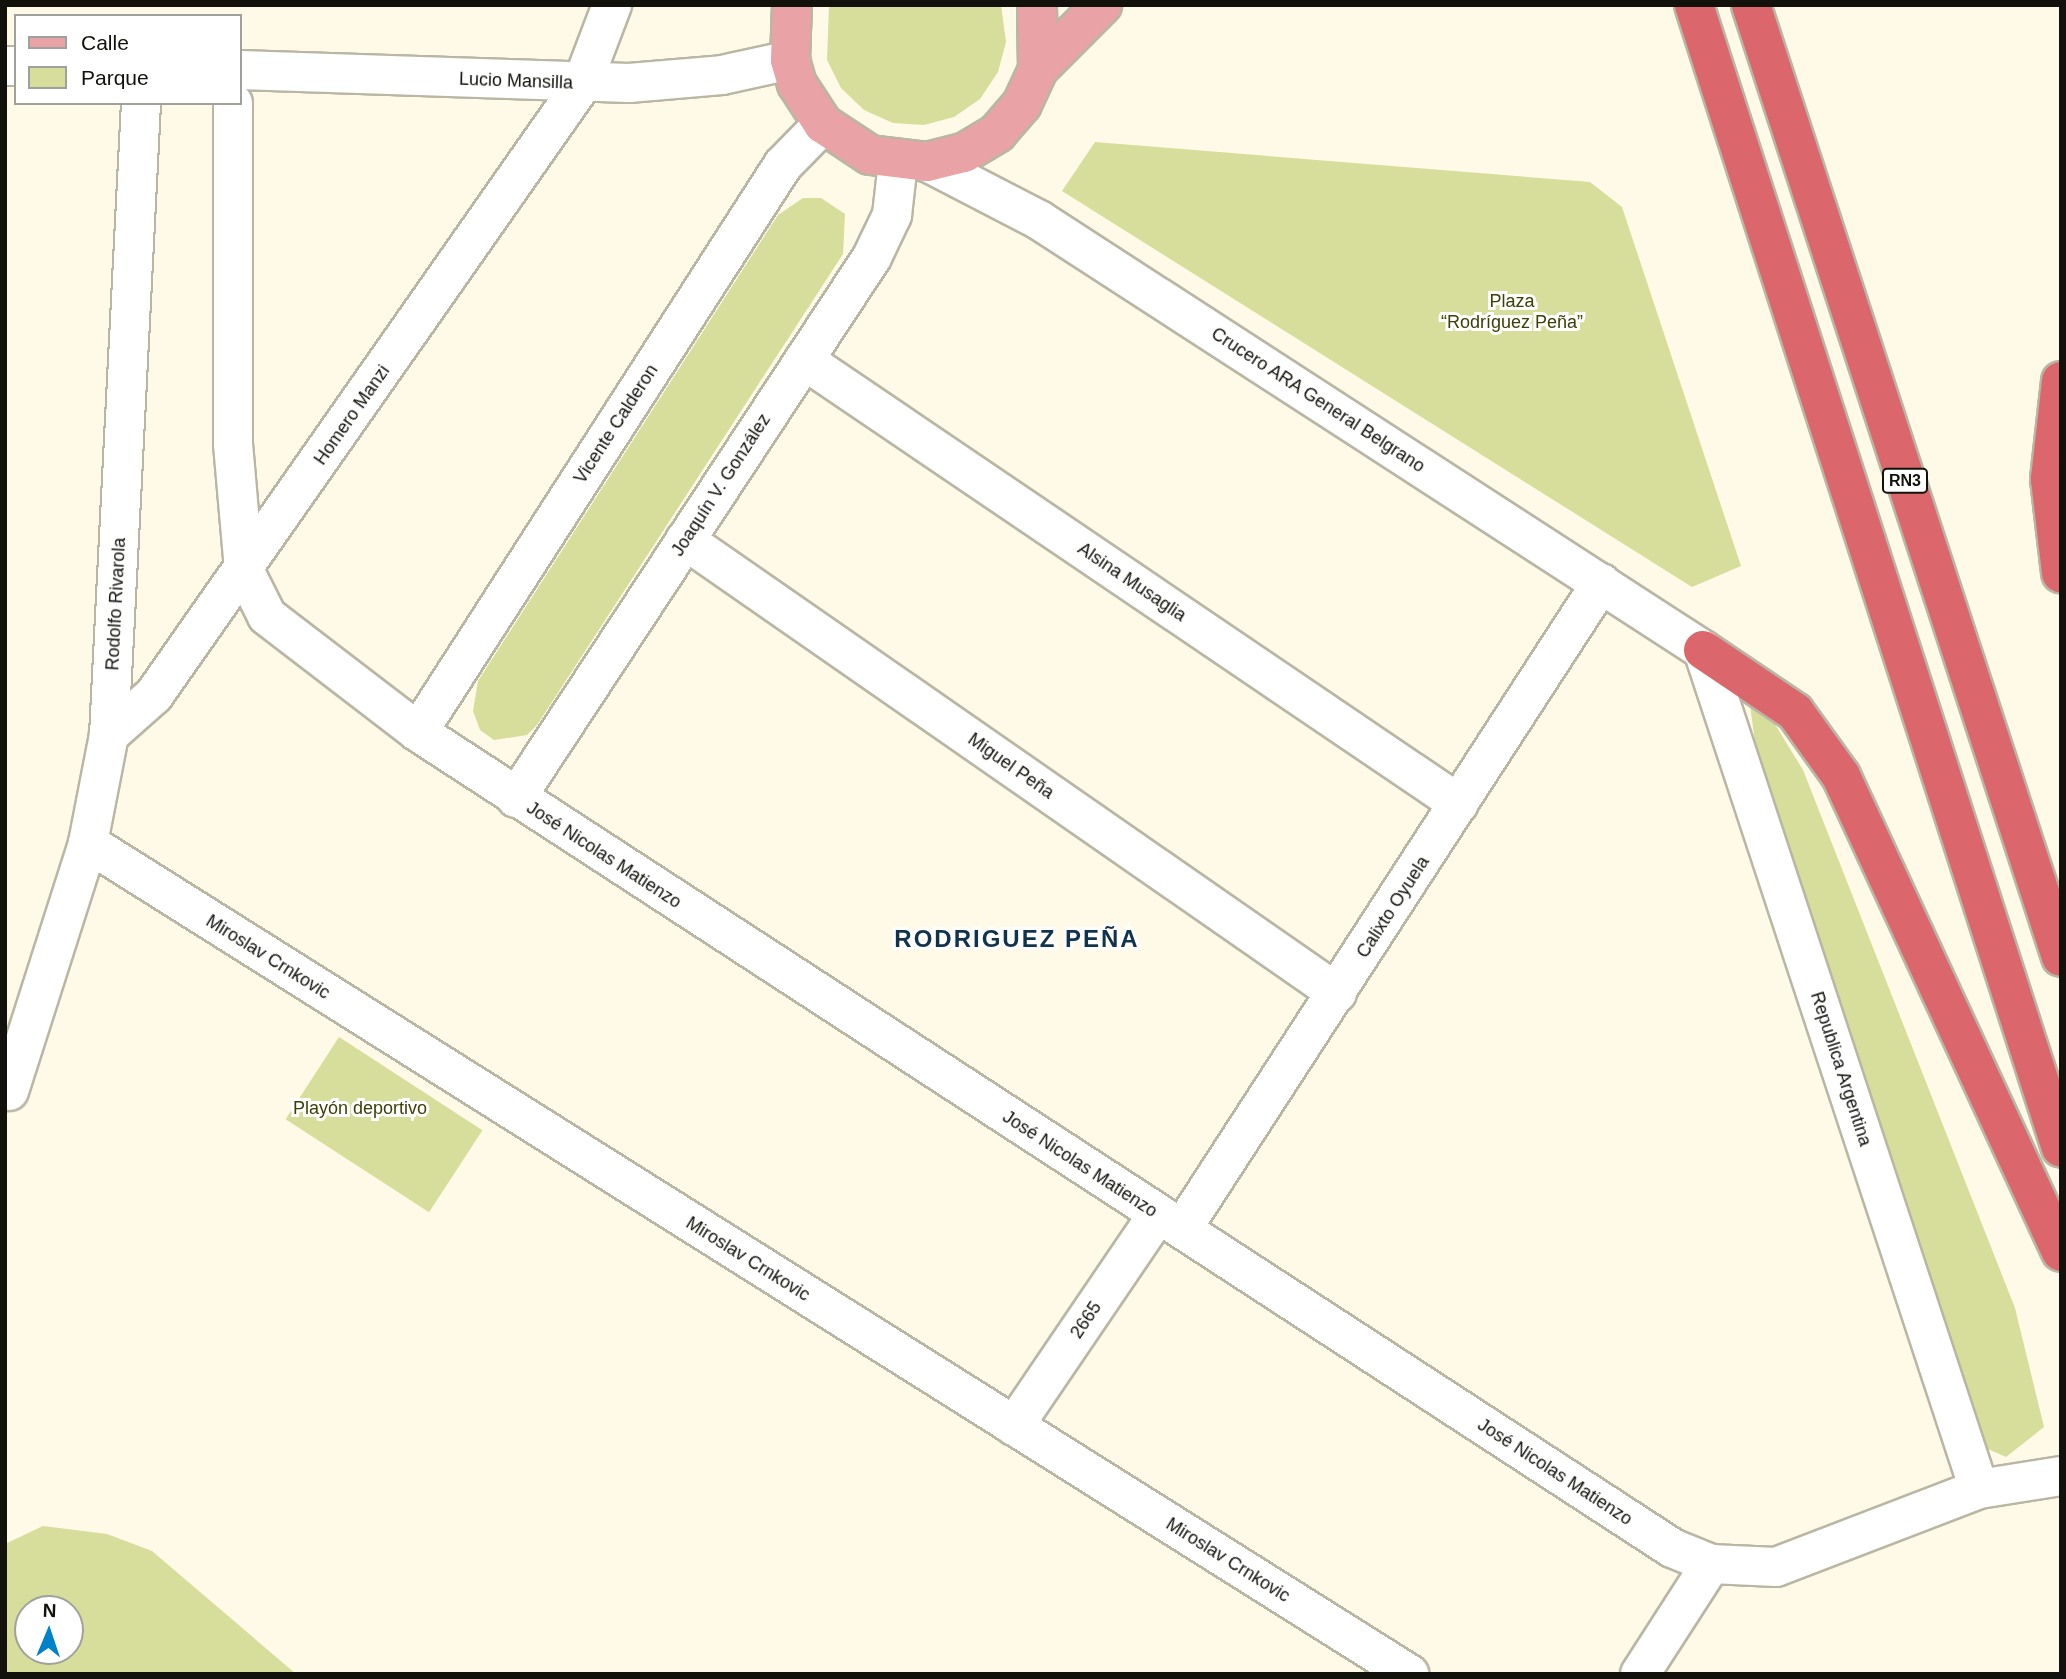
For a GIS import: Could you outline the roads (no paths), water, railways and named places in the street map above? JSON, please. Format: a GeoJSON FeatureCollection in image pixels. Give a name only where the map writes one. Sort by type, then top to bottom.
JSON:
{"type":"FeatureCollection","features":[{"type":"Feature","properties":{"kind":"highway"},"geometry":{"type":"LineString","coordinates":[[1694,5],[2061,1148]]}},
{"type":"Feature","properties":{"kind":"highway","name":"RN3"},"geometry":{"type":"LineString","coordinates":[[1751,5],[2061,957]]}},
{"type":"Feature","properties":{"kind":"highway"},"geometry":{"type":"LineString","coordinates":[[2061,381],[2049,479],[2061,573]]}},
{"type":"Feature","properties":{"kind":"highway"},"geometry":{"type":"LineString","coordinates":[[1703,650],[1795,712],[1841,776],[2061,1252]]}},
{"type":"Feature","properties":{"kind":"main road"},"geometry":{"type":"LineString","coordinates":[[792,5],[790,60],[823,124],[862,150],[912,162],[964,153],[997,133],[1022,104],[1038,69],[1102,5]]}},
{"type":"Feature","properties":{"kind":"main road"},"geometry":{"type":"LineString","coordinates":[[1037,5],[1038,69]]}},
{"type":"Feature","properties":{"kind":"street","name":"Homero Manzi"},"geometry":{"type":"LineString","coordinates":[[109,734],[154,695],[582,84],[612,5]]}},
{"type":"Feature","properties":{"kind":"street","name":"Lucio Mansilla"},"geometry":{"type":"LineString","coordinates":[[242,70],[582,84],[688,79],[790,60]]}},
{"type":"Feature","properties":{"kind":"street","name":"Rodolfo Rivarola"},"geometry":{"type":"LineString","coordinates":[[9,1091],[88,843],[109,734],[141,105]]}},
{"type":"Feature","properties":{"kind":"street"},"geometry":{"type":"LineString","coordinates":[[233,105],[233,444],[244,570]]}},
{"type":"Feature","properties":{"kind":"street","name":"Vicente Calderon"},"geometry":{"type":"LineString","coordinates":[[418,732],[783,165],[823,124]]}},
{"type":"Feature","properties":{"kind":"street","name":"Joaquín V. González"},"geometry":{"type":"LineString","coordinates":[[516,798],[804,360],[887,226],[912,162]]}},
{"type":"Feature","properties":{"kind":"street","name":"Crucero ARA General Belgrano"},"geometry":{"type":"LineString","coordinates":[[912,162],[1040,220],[1703,650]]}},
{"type":"Feature","properties":{"kind":"street","name":"Alsina Musaglia"},"geometry":{"type":"LineString","coordinates":[[804,360],[1459,804]]}},
{"type":"Feature","properties":{"kind":"street","name":"Miguel Peña"},"geometry":{"type":"LineString","coordinates":[[685,540],[1337,993]]}},
{"type":"Feature","properties":{"kind":"street","name":"José Nicolas Matienzo"},"geometry":{"type":"LineString","coordinates":[[244,570],[267,616],[418,732],[1672,1548],[1711,1564],[1776,1567],[1979,1489],[2061,1476]]}},
{"type":"Feature","properties":{"kind":"street","name":"Calixto Oyuela"},"geometry":{"type":"LineString","coordinates":[[1170,1222],[1337,993],[1601,583]]}},
{"type":"Feature","properties":{"kind":"street","name":"Republica Argentina"},"geometry":{"type":"LineString","coordinates":[[1703,650],[1979,1489]]}},
{"type":"Feature","properties":{"kind":"street","name":"Miroslav Crnkovic"},"geometry":{"type":"LineString","coordinates":[[88,843],[1409,1674]]}},
{"type":"Feature","properties":{"kind":"street","name":"2665"},"geometry":{"type":"LineString","coordinates":[[1014,1426],[1170,1222]]}},
{"type":"Feature","properties":{"kind":"street"},"geometry":{"type":"LineString","coordinates":[[1640,1674],[1711,1564]]}},
{"type":"Feature","properties":{"kind":"district","name":"RODRIGUEZ PEÑA"},"geometry":{"type":"Point","coordinates":[1017,939]}},
{"type":"Feature","properties":{"kind":"park label","name":"Plaza “Rodríguez Peña”"},"geometry":{"type":"Point","coordinates":[1512,312]}},
{"type":"Feature","properties":{"kind":"park label","name":"Playón deportivo"},"geometry":{"type":"Point","coordinates":[360,1108]}}]}
